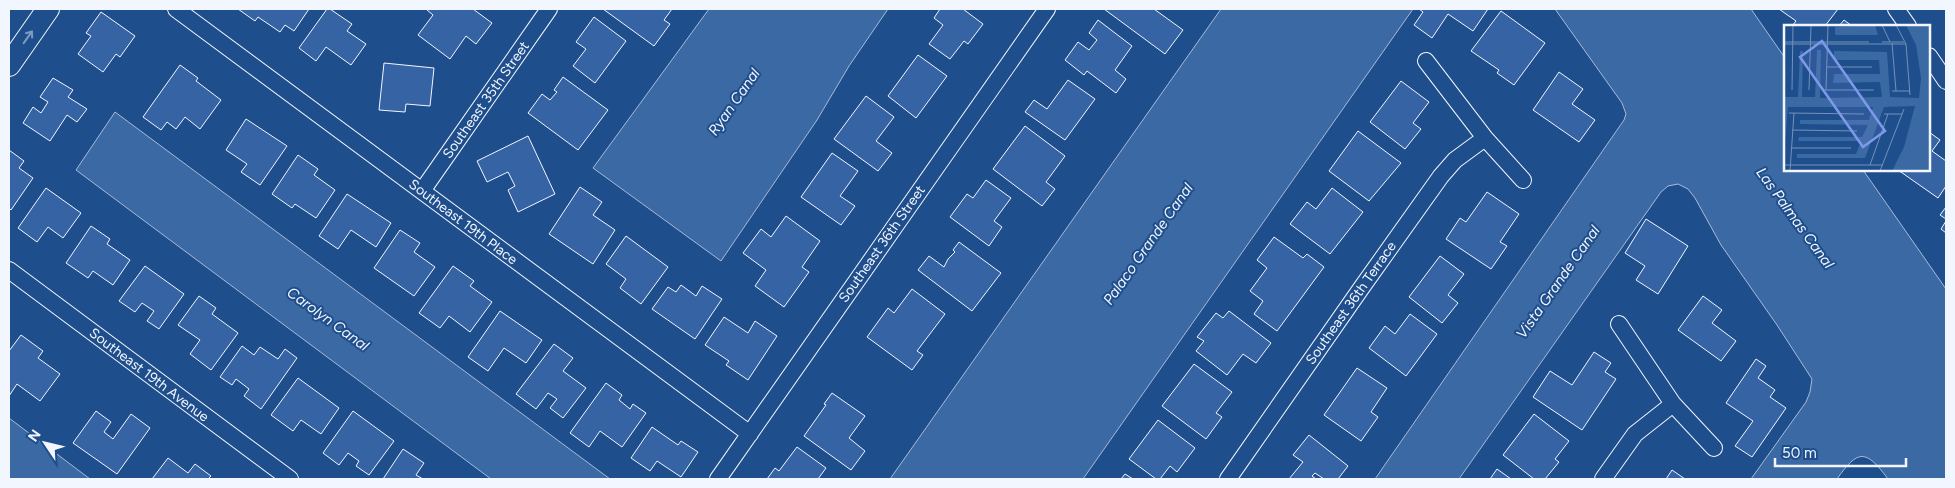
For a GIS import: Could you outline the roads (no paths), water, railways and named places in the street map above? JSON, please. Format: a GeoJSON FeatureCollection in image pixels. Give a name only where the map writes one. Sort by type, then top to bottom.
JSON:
{"type":"FeatureCollection","features":[{"type":"Feature","properties":{"kind":"street"},"geometry":{"type":"LineString","coordinates":[[9,64],[48,9]]}},
{"type":"Feature","properties":{"kind":"street","name":"Southeast 19th Place"},"geometry":{"type":"LineString","coordinates":[[176,9],[750,434]]}},
{"type":"Feature","properties":{"kind":"street","name":"Southeast 35th Street"},"geometry":{"type":"LineString","coordinates":[[422,191],[550,9]]}},
{"type":"Feature","properties":{"kind":"street","name":"Southeast 36th Street"},"geometry":{"type":"LineString","coordinates":[[718,479],[1047,9]]}},
{"type":"Feature","properties":{"kind":"street"},"geometry":{"type":"LineString","coordinates":[[1896,9],[1907,25]]}},
{"type":"Feature","properties":{"kind":"street"},"geometry":{"type":"LineString","coordinates":[[1930,57],[1946,81]]}},
{"type":"Feature","properties":{"kind":"street"},"geometry":{"type":"LineString","coordinates":[[1426,61],[1485,138],[1523,180]]}},
{"type":"Feature","properties":{"kind":"street","name":"Southeast 36th Terrace"},"geometry":{"type":"LineString","coordinates":[[1228,479],[1441,176],[1455,160],[1485,138]]}},
{"type":"Feature","properties":{"kind":"street","name":"Southeast 19th Avenue"},"geometry":{"type":"LineString","coordinates":[[9,270],[290,479]]}},
{"type":"Feature","properties":{"kind":"street"},"geometry":{"type":"LineString","coordinates":[[1619,324],[1673,404],[1714,448]]}},
{"type":"Feature","properties":{"kind":"street"},"geometry":{"type":"LineString","coordinates":[[1603,479],[1635,434],[1673,404]]}},
{"type":"Feature","properties":{"kind":"water","name":"Ryan Canal"},"geometry":{"type":"Polygon","coordinates":[[[709,9],[888,9],[849,66],[817,120],[721,261],[593,168],[709,9]]]}},
{"type":"Feature","properties":{"kind":"water","name":"Palaco Grande Canal"},"geometry":{"type":"Polygon","coordinates":[[[1221,9],[1413,9],[1083,479],[890,479],[1221,9]]]}},
{"type":"Feature","properties":{"kind":"water"},"geometry":{"type":"Polygon","coordinates":[[[1555,9],[1751,9],[1784,57],[1784,171],[1864,171],[1946,289],[1946,479],[1888,479],[1874,462],[1862,456],[1851,462],[1837,479],[1751,479],[1806,402],[1812,379],[1721,245],[1695,198],[1688,189],[1678,184],[1668,186],[1661,192],[1459,479],[1375,479],[1624,120],[1626,114],[1622,103],[1555,9]]]}},
{"type":"Feature","properties":{"kind":"water","name":"Carolyn Canal"},"geometry":{"type":"Polygon","coordinates":[[[115,112],[610,479],[491,479],[76,170],[115,112]]]}},
{"type":"Feature","properties":{"kind":"water"},"geometry":{"type":"Polygon","coordinates":[[[9,418],[90,479],[9,479],[9,418]]]}},
{"type":"Feature","properties":{"kind":"water label","name":"Las Palmas Canal"},"geometry":{"type":"Point","coordinates":[1795,218]}},
{"type":"Feature","properties":{"kind":"water label","name":"Vista Grande Canal"},"geometry":{"type":"Point","coordinates":[1558,282]}}]}
